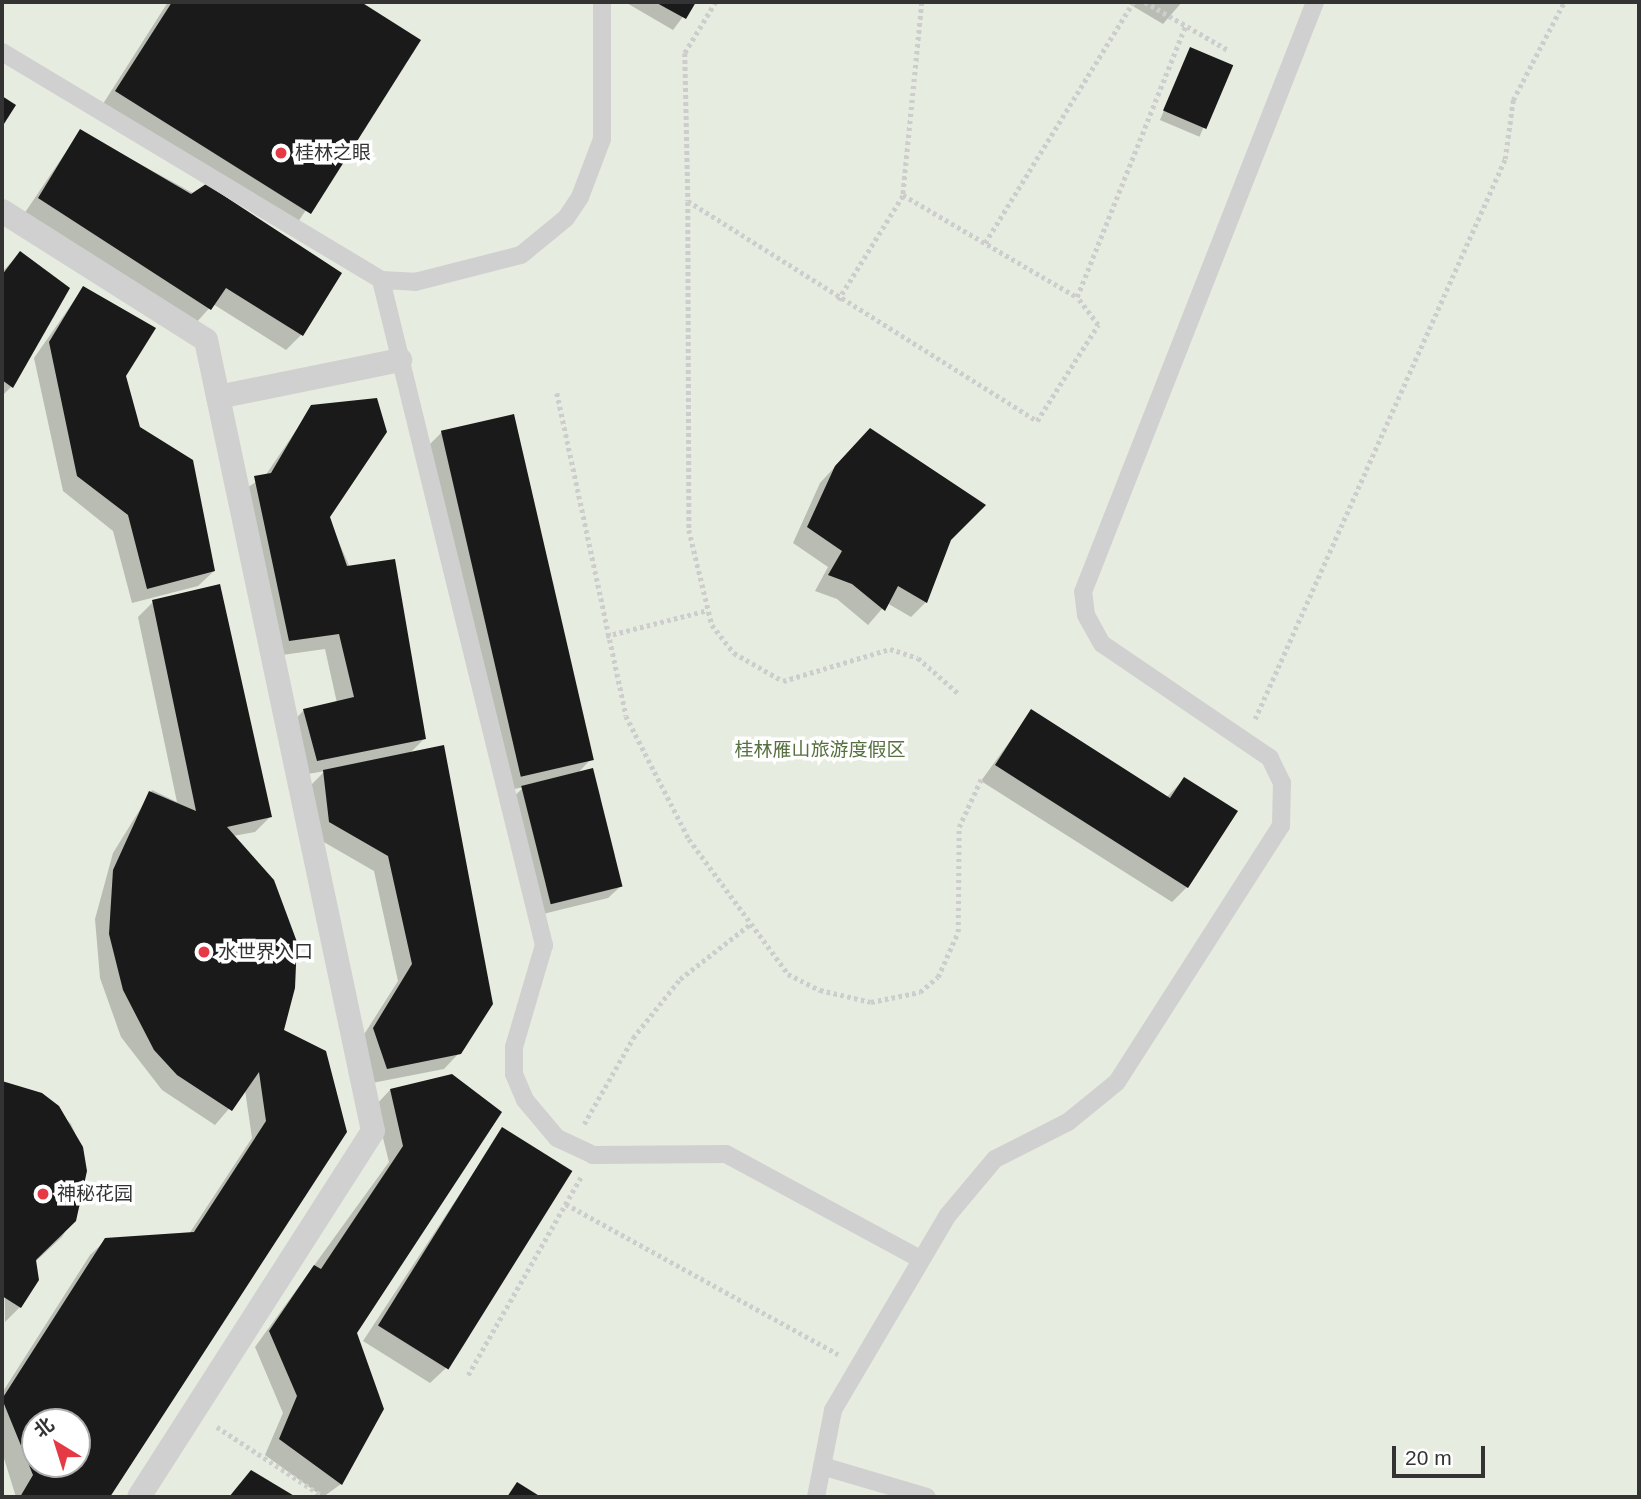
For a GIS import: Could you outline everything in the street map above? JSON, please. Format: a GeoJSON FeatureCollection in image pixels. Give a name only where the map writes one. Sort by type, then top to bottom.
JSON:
{"type":"FeatureCollection","features":[{"type":"Feature","properties":{"kind":"street"},"geometry":{"type":"LineString","coordinates":[[2,211],[206,340],[373,1130],[139,1497]]}},
{"type":"Feature","properties":{"kind":"street"},"geometry":{"type":"LineString","coordinates":[[218,397],[400,360]]}},
{"type":"Feature","properties":{"kind":"lane"},"geometry":{"type":"LineString","coordinates":[[2,52],[381,280],[446,279],[521,254],[566,218],[591,176],[602,139],[602,2]]}},
{"type":"Feature","properties":{"kind":"lane"},"geometry":{"type":"LineString","coordinates":[[816,1497],[830,1418],[920,1259],[995,1159],[1068,1122],[1118,1082],[1266,854],[1284,813],[1282,783],[1269,758],[1247,738],[1102,644],[1086,615],[1083,592],[1315,2]]}},
{"type":"Feature","properties":{"kind":"lane"},"geometry":{"type":"LineString","coordinates":[[381,280],[544,945],[517,1032],[514,1074],[534,1115],[571,1146],[593,1155],[726,1154],[920,1259]]}},
{"type":"Feature","properties":{"kind":"lane"},"geometry":{"type":"LineString","coordinates":[[822,1466],[927,1497]]}},
{"type":"Feature","properties":{"kind":"path"},"geometry":{"type":"LineString","coordinates":[[716,2],[685,52],[689,530],[708,610],[734,653],[760,673],[783,681],[808,678],[866,651],[890,649],[918,659],[959,694]]}},
{"type":"Feature","properties":{"kind":"path"},"geometry":{"type":"LineString","coordinates":[[838,300],[903,195],[922,2]]}},
{"type":"Feature","properties":{"kind":"path"},"geometry":{"type":"LineString","coordinates":[[985,243],[1133,2]]}},
{"type":"Feature","properties":{"kind":"path"},"geometry":{"type":"LineString","coordinates":[[1145,2],[1228,50]]}},
{"type":"Feature","properties":{"kind":"path"},"geometry":{"type":"LineString","coordinates":[[1247,738],[1504,159],[1513,100],[1564,2]]}},
{"type":"Feature","properties":{"kind":"path"},"geometry":{"type":"LineString","coordinates":[[1077,297],[1186,25]]}},
{"type":"Feature","properties":{"kind":"path"},"geometry":{"type":"LineString","coordinates":[[688,201],[838,300],[1037,421],[1098,325],[1077,297],[903,195]]}},
{"type":"Feature","properties":{"kind":"path"},"geometry":{"type":"LineString","coordinates":[[557,393],[607,636],[636,741],[689,839],[779,965],[807,985],[871,1002],[920,992],[946,967],[954,947],[960,827],[982,777]]}},
{"type":"Feature","properties":{"kind":"path"},"geometry":{"type":"LineString","coordinates":[[607,636],[708,610]]}},
{"type":"Feature","properties":{"kind":"path"},"geometry":{"type":"LineString","coordinates":[[571,1146],[633,1038],[680,979],[749,925]]}},
{"type":"Feature","properties":{"kind":"path"},"geometry":{"type":"LineString","coordinates":[[468,1375],[593,1155]]}},
{"type":"Feature","properties":{"kind":"path"},"geometry":{"type":"LineString","coordinates":[[566,1204],[858,1365]]}},
{"type":"Feature","properties":{"kind":"path"},"geometry":{"type":"LineString","coordinates":[[194,1412],[324,1497]]}},
{"type":"Feature","properties":{"kind":"green space","name":"桂林雁山旅游度假区"},"geometry":{"type":"Polygon","coordinates":[[[2,2],[1639,2],[1639,1497],[2,1497],[2,2]]]}},
{"type":"Feature","properties":{"kind":"building","name":"桂林之眼"},"geometry":{"type":"Polygon","coordinates":[[[172,2],[361,2],[421,40],[311,214],[115,91],[172,2]]]}},
{"type":"Feature","properties":{"kind":"building"},"geometry":{"type":"Polygon","coordinates":[[[655,2],[696,2],[686,19],[655,2]]]}},
{"type":"Feature","properties":{"kind":"building"},"geometry":{"type":"Polygon","coordinates":[[[1190,47],[1233,65],[1206,129],[1163,111],[1190,47]]]}},
{"type":"Feature","properties":{"kind":"building"},"geometry":{"type":"Polygon","coordinates":[[[2,96],[16,105],[2,127],[2,96]]]}},
{"type":"Feature","properties":{"kind":"building"},"geometry":{"type":"Polygon","coordinates":[[[80,129],[191,194],[206,184],[342,273],[303,336],[226,288],[211,310],[38,198],[80,129]]]}},
{"type":"Feature","properties":{"kind":"building"},"geometry":{"type":"Polygon","coordinates":[[[20,251],[70,288],[13,388],[2,380],[2,275],[20,251]]]}},
{"type":"Feature","properties":{"kind":"building"},"geometry":{"type":"Polygon","coordinates":[[[83,286],[156,328],[126,376],[140,427],[193,460],[215,571],[147,589],[128,515],[77,476],[49,342],[83,286]]]}},
{"type":"Feature","properties":{"kind":"building"},"geometry":{"type":"Polygon","coordinates":[[[377,398],[387,432],[330,517],[347,566],[395,559],[426,739],[317,761],[303,709],[354,697],[339,634],[289,641],[254,476],[271,473],[311,405],[377,398]]]}},
{"type":"Feature","properties":{"kind":"building"},"geometry":{"type":"Polygon","coordinates":[[[514,414],[594,760],[521,777],[441,431],[514,414]]]}},
{"type":"Feature","properties":{"kind":"building"},"geometry":{"type":"Polygon","coordinates":[[[870,428],[986,505],[951,540],[927,603],[898,586],[885,611],[852,584],[828,575],[842,551],[807,527],[835,466],[870,428]]]}},
{"type":"Feature","properties":{"kind":"building"},"geometry":{"type":"Polygon","coordinates":[[[220,584],[272,817],[227,827],[274,880],[297,942],[295,988],[284,1030],[326,1051],[347,1132],[110,1497],[20,1497],[31,1478],[91,1478],[91,1408],[21,1408],[21,1446],[2,1399],[105,1238],[194,1232],[266,1121],[259,1072],[232,1111],[177,1075],[154,1050],[123,990],[109,934],[113,870],[149,791],[196,811],[152,600],[220,584]]]}},
{"type":"Feature","properties":{"kind":"building"},"geometry":{"type":"Polygon","coordinates":[[[1031,709],[1170,798],[1184,777],[1238,811],[1188,888],[995,765],[1031,709]]]}},
{"type":"Feature","properties":{"kind":"building"},"geometry":{"type":"Polygon","coordinates":[[[444,745],[493,1004],[461,1054],[387,1069],[373,1028],[412,964],[388,856],[329,822],[323,770],[444,745]]]}},
{"type":"Feature","properties":{"kind":"building"},"geometry":{"type":"Polygon","coordinates":[[[593,768],[623,886],[551,904],[521,786],[593,768]]]}},
{"type":"Feature","properties":{"kind":"building"},"geometry":{"type":"Polygon","coordinates":[[[452,1074],[502,1112],[357,1333],[384,1409],[342,1485],[279,1439],[297,1396],[269,1331],[314,1265],[321,1269],[403,1146],[390,1089],[452,1074]]]}},
{"type":"Feature","properties":{"kind":"building","name":"神秘花园"},"geometry":{"type":"Polygon","coordinates":[[[2,1081],[42,1093],[59,1106],[83,1147],[87,1171],[76,1221],[36,1260],[39,1280],[21,1308],[2,1296],[2,1081]]]}},
{"type":"Feature","properties":{"kind":"building"},"geometry":{"type":"Polygon","coordinates":[[[502,1127],[572,1171],[448,1369],[378,1325],[502,1127]]]}},
{"type":"Feature","properties":{"kind":"building"},"geometry":{"type":"Polygon","coordinates":[[[251,1470],[296,1497],[229,1497],[251,1470]]]}},
{"type":"Feature","properties":{"kind":"building"},"geometry":{"type":"Polygon","coordinates":[[[517,1482],[541,1497],[507,1497],[517,1482]]]}},
{"type":"Feature","properties":{"kind":"place","name":"桂林之眼"},"geometry":{"type":"Point","coordinates":[281,153]}},
{"type":"Feature","properties":{"kind":"place","name":"水世界入口"},"geometry":{"type":"Point","coordinates":[204,952]}},
{"type":"Feature","properties":{"kind":"place","name":"神秘花园"},"geometry":{"type":"Point","coordinates":[43,1194]}}]}
